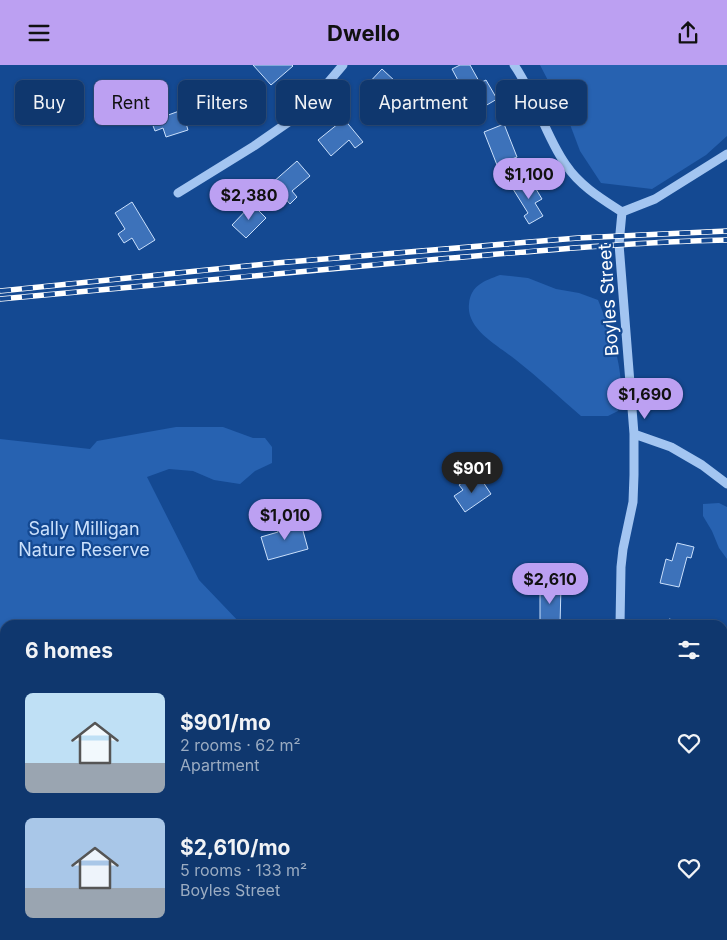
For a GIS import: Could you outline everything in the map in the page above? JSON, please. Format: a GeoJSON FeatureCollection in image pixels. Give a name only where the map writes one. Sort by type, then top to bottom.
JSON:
{"type":"FeatureCollection","features":[{"type":"Feature","properties":{"kind":"street"},"geometry":{"type":"LineString","coordinates":[[178,193],[254,146],[303,112],[343,65]]}},
{"type":"Feature","properties":{"kind":"street"},"geometry":{"type":"LineString","coordinates":[[514,65],[526,82],[541,119],[565,165],[579,181],[622,212],[655,199],[727,154]]}},
{"type":"Feature","properties":{"kind":"street","name":"Boyles Street"},"geometry":{"type":"LineString","coordinates":[[620,620],[621,567],[633,502],[634,434],[619,244],[622,212]]}},
{"type":"Feature","properties":{"kind":"street"},"geometry":{"type":"LineString","coordinates":[[634,434],[672,447],[702,465],[727,484]]}},
{"type":"Feature","properties":{"kind":"green space"},"geometry":{"type":"Polygon","coordinates":[[[540,65],[727,65],[727,136],[706,155],[652,189],[601,183],[580,151],[570,125],[587,125],[587,80],[548,80],[540,65]]]}},
{"type":"Feature","properties":{"kind":"green space"},"geometry":{"type":"Polygon","coordinates":[[[500,275],[528,278],[556,289],[579,293],[598,300],[617,355],[621,384],[621,398],[618,411],[608,416],[581,416],[516,360],[485,337],[478,329],[469,313],[472,292],[479,285],[500,275]]]}},
{"type":"Feature","properties":{"kind":"green space","name":"Sally Milligan Nature Reserve"},"geometry":{"type":"Polygon","coordinates":[[[176,427],[223,427],[253,438],[265,438],[272,447],[272,463],[255,471],[240,484],[214,480],[193,471],[169,469],[147,477],[199,580],[237,620],[0,620],[0,439],[90,449],[97,441],[176,427]]]}},
{"type":"Feature","properties":{"kind":"green space"},"geometry":{"type":"Polygon","coordinates":[[[719,503],[727,507],[727,559],[719,548],[703,516],[703,504],[719,503]]]}},
{"type":"Feature","properties":{"kind":"building"},"geometry":{"type":"Polygon","coordinates":[[[253,65],[293,66],[276,80],[271,85],[253,65]]]}},
{"type":"Feature","properties":{"kind":"building"},"geometry":{"type":"Polygon","coordinates":[[[460,65],[470,65],[478,80],[458,80],[452,69],[460,65]]]}},
{"type":"Feature","properties":{"kind":"building"},"geometry":{"type":"Polygon","coordinates":[[[382,69],[394,80],[372,80],[382,69]]]}},
{"type":"Feature","properties":{"kind":"building"},"geometry":{"type":"Polygon","coordinates":[[[486,80],[496,97],[496,100],[486,105],[486,80]]]}},
{"type":"Feature","properties":{"kind":"building"},"geometry":{"type":"Polygon","coordinates":[[[178,111],[178,125],[186,125],[188,130],[166,137],[163,128],[155,131],[153,125],[168,125],[168,115],[178,111]]]}},
{"type":"Feature","properties":{"kind":"building"},"geometry":{"type":"Polygon","coordinates":[[[337,125],[349,125],[363,142],[355,148],[349,140],[331,156],[318,140],[337,125]]]}},
{"type":"Feature","properties":{"kind":"building"},"geometry":{"type":"Polygon","coordinates":[[[504,125],[517,157],[497,165],[484,132],[504,125]]]}},
{"type":"Feature","properties":{"kind":"building"},"geometry":{"type":"Polygon","coordinates":[[[297,161],[310,176],[292,191],[297,197],[290,204],[272,183],[297,161]]]}},
{"type":"Feature","properties":{"kind":"building"},"geometry":{"type":"Polygon","coordinates":[[[530,179],[542,199],[535,203],[543,216],[529,224],[524,216],[528,213],[513,189],[530,179]]]}},
{"type":"Feature","properties":{"kind":"building"},"geometry":{"type":"Polygon","coordinates":[[[132,202],[155,240],[139,250],[132,238],[124,243],[118,234],[125,229],[115,213],[132,202]]]}},
{"type":"Feature","properties":{"kind":"building"},"geometry":{"type":"Polygon","coordinates":[[[252,204],[266,218],[246,238],[232,225],[252,204]]]}},
{"type":"Feature","properties":{"kind":"building"},"geometry":{"type":"Polygon","coordinates":[[[481,479],[491,494],[465,512],[454,496],[463,490],[459,485],[466,480],[470,486],[481,479]]]}},
{"type":"Feature","properties":{"kind":"building"},"geometry":{"type":"Polygon","coordinates":[[[300,520],[308,549],[268,560],[261,537],[278,532],[277,527],[300,520]]]}},
{"type":"Feature","properties":{"kind":"building"},"geometry":{"type":"Polygon","coordinates":[[[677,543],[694,547],[691,558],[687,557],[679,587],[660,583],[666,559],[672,561],[677,543]]]}},
{"type":"Feature","properties":{"kind":"building"},"geometry":{"type":"Polygon","coordinates":[[[540,586],[561,586],[560,620],[540,620],[540,586]]]}},
{"type":"Feature","properties":{"kind":"railway"},"geometry":{"type":"LineString","coordinates":[[0,291],[276,263],[578,238],[727,231]]}},
{"type":"Feature","properties":{"kind":"railway"},"geometry":{"type":"LineString","coordinates":[[0,299],[548,250],[727,240]]}}]}
